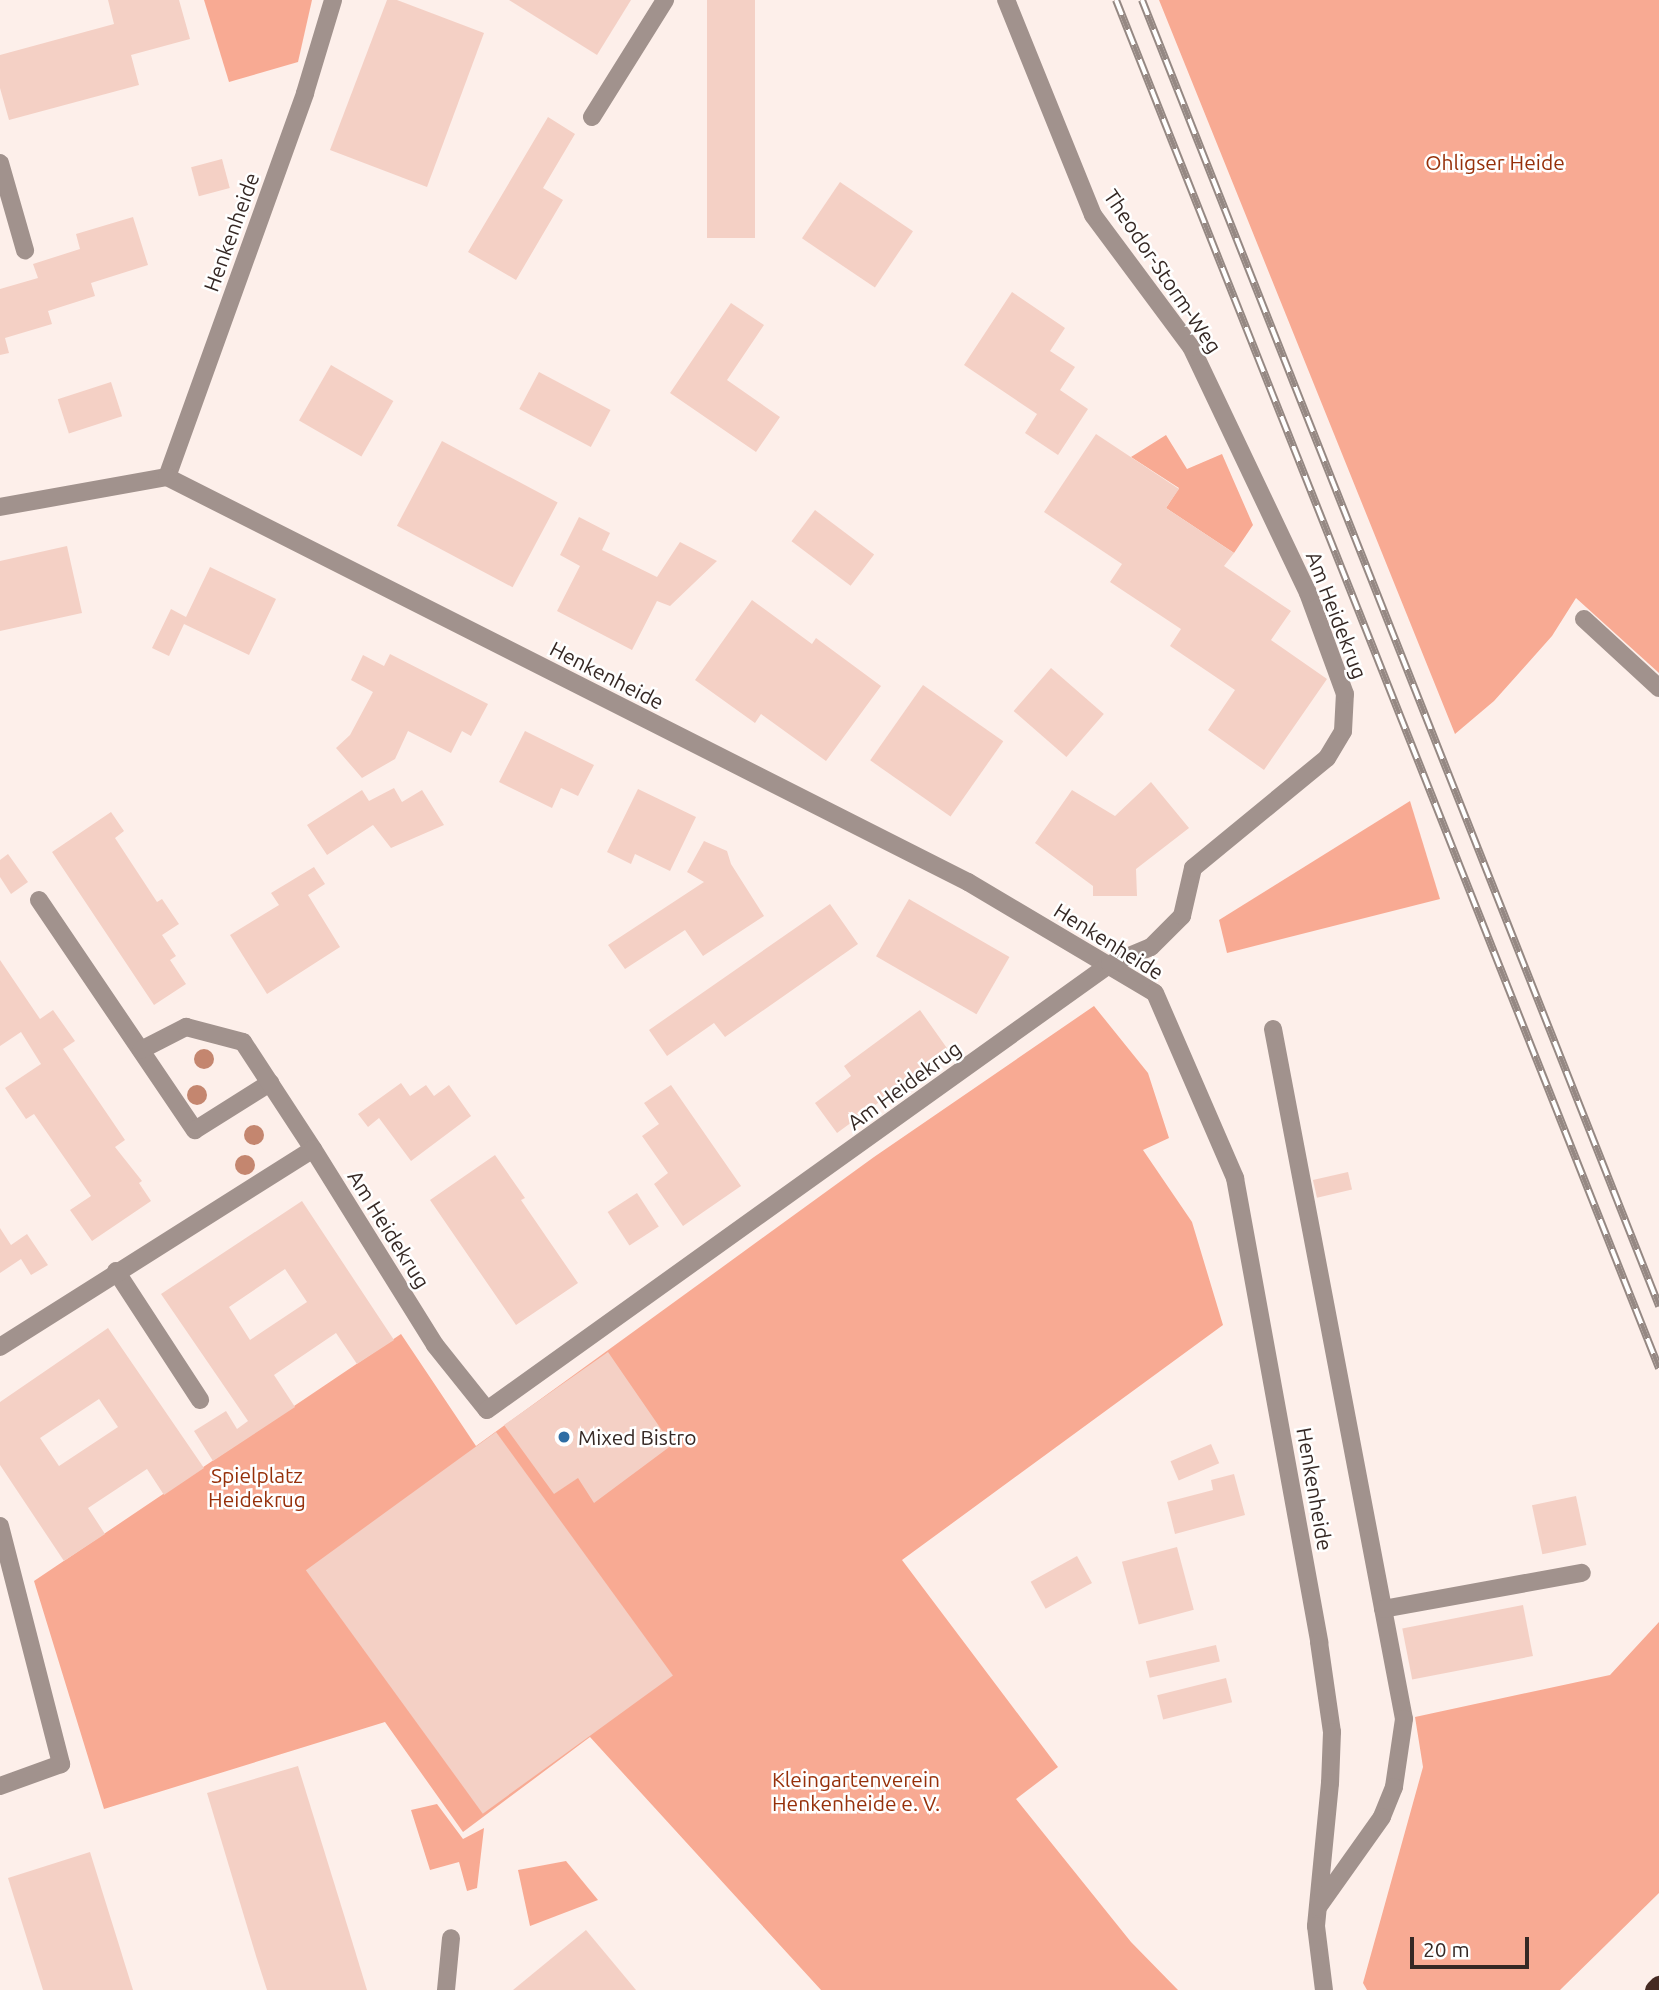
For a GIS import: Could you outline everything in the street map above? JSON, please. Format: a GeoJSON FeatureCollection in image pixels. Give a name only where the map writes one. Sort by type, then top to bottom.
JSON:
{"type":"FeatureCollection","features":[{"type":"Feature","properties":{"kind":"highway"},"geometry":{"type":"LineString","coordinates":[[1655,1990],[1659,1986]]}},
{"type":"Feature","properties":{"kind":"street","name":"Henkenheide"},"geometry":{"type":"LineString","coordinates":[[333,0],[305,93],[167,477],[968,882],[1155,993],[1235,1178],[1320,1642],[1332,1732],[1330,1783],[1315,1926],[1324,1990]]}},
{"type":"Feature","properties":{"kind":"street"},"geometry":{"type":"LineString","coordinates":[[592,117],[665,0]]}},
{"type":"Feature","properties":{"kind":"street","name":"Theodor-Storm-Weg"},"geometry":{"type":"LineString","coordinates":[[1006,0],[1093,215],[1191,347],[1256,487]]}},
{"type":"Feature","properties":{"kind":"street"},"geometry":{"type":"LineString","coordinates":[[0,163],[24,250]]}},
{"type":"Feature","properties":{"kind":"street"},"geometry":{"type":"LineString","coordinates":[[0,507],[167,477]]}},
{"type":"Feature","properties":{"kind":"street","name":"Am Heidekrug"},"geometry":{"type":"LineString","coordinates":[[141,1050],[186,1027],[243,1042],[435,1345],[487,1410],[1110,964],[1151,947],[1182,916],[1193,867],[1327,758],[1343,731],[1345,694],[1332,652],[1308,593],[1256,487]]}},
{"type":"Feature","properties":{"kind":"street"},"geometry":{"type":"LineString","coordinates":[[1584,619],[1659,688]]}},
{"type":"Feature","properties":{"kind":"street"},"geometry":{"type":"LineString","coordinates":[[39,900],[195,1130],[270,1083]]}},
{"type":"Feature","properties":{"kind":"street"},"geometry":{"type":"LineString","coordinates":[[1273,1029],[1404,1719],[1394,1787],[1382,1817],[1318,1907]]}},
{"type":"Feature","properties":{"kind":"street"},"geometry":{"type":"LineString","coordinates":[[0,1347],[116,1271],[313,1149]]}},
{"type":"Feature","properties":{"kind":"street"},"geometry":{"type":"LineString","coordinates":[[116,1271],[200,1400]]}},
{"type":"Feature","properties":{"kind":"street"},"geometry":{"type":"LineString","coordinates":[[0,1526],[61,1765],[0,1786]]}},
{"type":"Feature","properties":{"kind":"street"},"geometry":{"type":"LineString","coordinates":[[1382,1609],[1582,1573]]}},
{"type":"Feature","properties":{"kind":"street"},"geometry":{"type":"LineString","coordinates":[[446,1990],[451,1938]]}},
{"type":"Feature","properties":{"kind":"green space"},"geometry":{"type":"Polygon","coordinates":[[[204,0],[312,0],[298,62],[229,82],[204,0]]]}},
{"type":"Feature","properties":{"kind":"green space","name":"Ohligser Heide"},"geometry":{"type":"Polygon","coordinates":[[[1159,0],[1659,0],[1659,673],[1576,598],[1552,636],[1494,701],[1455,734],[1159,0]]]}},
{"type":"Feature","properties":{"kind":"green space"},"geometry":{"type":"Polygon","coordinates":[[[1166,435],[1187,469],[1222,454],[1253,525],[1234,553],[1166,508],[1179,488],[1131,457],[1166,435]]]}},
{"type":"Feature","properties":{"kind":"green space"},"geometry":{"type":"Polygon","coordinates":[[[1410,801],[1440,899],[1227,953],[1219,920],[1410,801]]]}},
{"type":"Feature","properties":{"kind":"green space"},"geometry":{"type":"Polygon","coordinates":[[[1094,1006],[1148,1073],[1169,1138],[1143,1150],[1192,1222],[1223,1325],[902,1560],[1058,1767],[1016,1799],[1131,1942],[1178,1990],[821,1990],[590,1737],[463,1832],[385,1722],[104,1809],[34,1581],[401,1334],[476,1446],[874,1157],[1094,1006]]]}},
{"type":"Feature","properties":{"kind":"green space"},"geometry":{"type":"Polygon","coordinates":[[[1659,1622],[1659,1893],[1560,1990],[1367,1990],[1363,1983],[1423,1767],[1415,1717],[1610,1675],[1659,1622]]]}},
{"type":"Feature","properties":{"kind":"green space"},"geometry":{"type":"Polygon","coordinates":[[[437,1804],[463,1839],[484,1828],[477,1888],[467,1891],[459,1862],[430,1870],[411,1810],[437,1804]]]}},
{"type":"Feature","properties":{"kind":"green space"},"geometry":{"type":"Polygon","coordinates":[[[566,1861],[598,1900],[530,1926],[518,1870],[566,1861]]]}},
{"type":"Feature","properties":{"kind":"building"},"geometry":{"type":"Polygon","coordinates":[[[108,0],[179,0],[190,39],[131,55],[139,85],[9,120],[0,88],[0,55],[114,24],[108,0]]]}},
{"type":"Feature","properties":{"kind":"building"},"geometry":{"type":"Polygon","coordinates":[[[387,0],[397,0],[484,33],[427,187],[330,150],[387,0]]]}},
{"type":"Feature","properties":{"kind":"building"},"geometry":{"type":"Polygon","coordinates":[[[509,0],[631,0],[597,55],[509,0]]]}},
{"type":"Feature","properties":{"kind":"building"},"geometry":{"type":"Polygon","coordinates":[[[707,0],[755,0],[755,238],[707,238],[707,0]]]}},
{"type":"Feature","properties":{"kind":"building"},"geometry":{"type":"Polygon","coordinates":[[[548,117],[575,134],[543,188],[563,200],[516,280],[468,252],[548,117]]]}},
{"type":"Feature","properties":{"kind":"building"},"geometry":{"type":"Polygon","coordinates":[[[222,159],[230,188],[199,196],[191,167],[222,159]]]}},
{"type":"Feature","properties":{"kind":"building"},"geometry":{"type":"Polygon","coordinates":[[[840,182],[913,231],[875,288],[802,238],[840,182]]]}},
{"type":"Feature","properties":{"kind":"building"},"geometry":{"type":"Polygon","coordinates":[[[133,217],[148,265],[91,283],[95,296],[48,311],[52,324],[5,338],[9,353],[0,355],[0,289],[38,278],[33,264],[80,249],[76,234],[133,217]]]}},
{"type":"Feature","properties":{"kind":"building"},"geometry":{"type":"Polygon","coordinates":[[[1012,292],[1065,328],[1050,351],[1075,367],[1060,390],[1088,409],[1058,455],[1025,433],[1037,414],[964,365],[1012,292]]]}},
{"type":"Feature","properties":{"kind":"building"},"geometry":{"type":"Polygon","coordinates":[[[731,303],[764,325],[727,380],[780,417],[756,452],[670,393],[731,303]]]}},
{"type":"Feature","properties":{"kind":"building"},"geometry":{"type":"Polygon","coordinates":[[[331,365],[393,401],[361,456],[299,420],[331,365]]]}},
{"type":"Feature","properties":{"kind":"building"},"geometry":{"type":"Polygon","coordinates":[[[539,372],[611,410],[591,447],[519,409],[539,372]]]}},
{"type":"Feature","properties":{"kind":"building"},"geometry":{"type":"Polygon","coordinates":[[[111,382],[122,416],[69,434],[58,399],[111,382]]]}},
{"type":"Feature","properties":{"kind":"building"},"geometry":{"type":"Polygon","coordinates":[[[1096,434],[1179,489],[1166,508],[1234,553],[1224,566],[1291,611],[1271,640],[1327,679],[1264,770],[1208,730],[1235,690],[1170,646],[1181,629],[1110,582],[1122,564],[1044,512],[1096,434]]]}},
{"type":"Feature","properties":{"kind":"building"},"geometry":{"type":"Polygon","coordinates":[[[442,441],[558,503],[513,587],[397,526],[442,441]]]}},
{"type":"Feature","properties":{"kind":"building"},"geometry":{"type":"Polygon","coordinates":[[[815,510],[874,555],[851,586],[792,541],[815,510]]]}},
{"type":"Feature","properties":{"kind":"building"},"geometry":{"type":"Polygon","coordinates":[[[579,517],[610,533],[602,550],[657,577],[680,542],[717,561],[670,606],[657,601],[632,650],[557,611],[580,566],[560,555],[579,517]]]}},
{"type":"Feature","properties":{"kind":"building"},"geometry":{"type":"Polygon","coordinates":[[[67,546],[82,613],[0,631],[0,561],[67,546]]]}},
{"type":"Feature","properties":{"kind":"building"},"geometry":{"type":"Polygon","coordinates":[[[210,567],[276,599],[249,655],[184,624],[169,656],[152,648],[171,609],[186,617],[210,567]]]}},
{"type":"Feature","properties":{"kind":"building"},"geometry":{"type":"Polygon","coordinates":[[[752,600],[812,644],[816,638],[881,686],[826,761],[761,714],[755,723],[695,680],[752,600]]]}},
{"type":"Feature","properties":{"kind":"building"},"geometry":{"type":"Polygon","coordinates":[[[390,654],[488,704],[471,736],[462,731],[451,753],[408,731],[395,759],[362,778],[336,748],[350,735],[373,692],[351,680],[363,655],[384,666],[390,654]]]}},
{"type":"Feature","properties":{"kind":"building"},"geometry":{"type":"Polygon","coordinates":[[[1051,668],[1104,714],[1066,757],[1014,711],[1051,668]]]}},
{"type":"Feature","properties":{"kind":"building"},"geometry":{"type":"Polygon","coordinates":[[[923,685],[1003,741],[951,817],[870,760],[923,685]]]}},
{"type":"Feature","properties":{"kind":"building"},"geometry":{"type":"Polygon","coordinates":[[[525,731],[594,765],[578,796],[561,788],[552,808],[499,782],[525,731]]]}},
{"type":"Feature","properties":{"kind":"building"},"geometry":{"type":"Polygon","coordinates":[[[1151,782],[1189,828],[1136,869],[1137,896],[1093,896],[1093,886],[1035,843],[1072,790],[1115,816],[1151,782]]]}},
{"type":"Feature","properties":{"kind":"building"},"geometry":{"type":"Polygon","coordinates":[[[394,788],[402,802],[422,790],[444,825],[391,848],[373,825],[327,855],[307,825],[362,790],[369,801],[394,788]]]}},
{"type":"Feature","properties":{"kind":"building"},"geometry":{"type":"Polygon","coordinates":[[[638,789],[696,817],[670,871],[635,854],[631,864],[607,852],[638,789]]]}},
{"type":"Feature","properties":{"kind":"building"},"geometry":{"type":"Polygon","coordinates":[[[111,812],[124,831],[115,838],[157,902],[162,899],[179,924],[162,935],[176,956],[170,960],[186,984],[154,1005],[52,852],[111,812]]]}},
{"type":"Feature","properties":{"kind":"building"},"geometry":{"type":"Polygon","coordinates":[[[704,841],[727,851],[731,864],[764,916],[703,956],[685,930],[625,969],[608,945],[704,882],[687,872],[704,841]]]}},
{"type":"Feature","properties":{"kind":"building"},"geometry":{"type":"Polygon","coordinates":[[[8,854],[28,882],[11,894],[0,877],[0,860],[8,854]]]}},
{"type":"Feature","properties":{"kind":"building"},"geometry":{"type":"Polygon","coordinates":[[[314,867],[325,884],[308,895],[340,947],[267,994],[230,935],[279,905],[271,893],[314,867]]]}},
{"type":"Feature","properties":{"kind":"building"},"geometry":{"type":"Polygon","coordinates":[[[909,899],[1009,957],[976,1014],[876,956],[909,899]]]}},
{"type":"Feature","properties":{"kind":"building"},"geometry":{"type":"Polygon","coordinates":[[[830,904],[858,944],[725,1037],[714,1023],[667,1056],[649,1030],[830,904]]]}},
{"type":"Feature","properties":{"kind":"building"},"geometry":{"type":"Polygon","coordinates":[[[0,960],[40,1019],[53,1010],[75,1041],[63,1049],[125,1140],[115,1147],[142,1181],[139,1183],[151,1201],[92,1241],[70,1210],[91,1196],[34,1114],[26,1119],[5,1088],[41,1064],[21,1032],[0,1046],[0,960]]]}},
{"type":"Feature","properties":{"kind":"building"},"geometry":{"type":"Polygon","coordinates":[[[920,1010],[949,1051],[837,1133],[815,1103],[851,1076],[844,1066],[920,1010]]]}},
{"type":"Feature","properties":{"kind":"building"},"geometry":{"type":"Polygon","coordinates":[[[401,1083],[410,1096],[426,1085],[434,1096],[449,1085],[471,1116],[411,1161],[379,1118],[368,1127],[358,1114],[401,1083]]]}},
{"type":"Feature","properties":{"kind":"building"},"geometry":{"type":"Polygon","coordinates":[[[671,1085],[741,1186],[683,1226],[654,1184],[668,1173],[642,1136],[659,1124],[644,1103],[671,1085]]]}},
{"type":"Feature","properties":{"kind":"building"},"geometry":{"type":"Polygon","coordinates":[[[495,1155],[525,1198],[521,1200],[578,1283],[516,1325],[430,1200],[495,1155]]]}},
{"type":"Feature","properties":{"kind":"building"},"geometry":{"type":"Polygon","coordinates":[[[1348,1172],[1352,1190],[1317,1198],[1313,1180],[1348,1172]]]}},
{"type":"Feature","properties":{"kind":"building"},"geometry":{"type":"Polygon","coordinates":[[[637,1193],[659,1227],[629,1246],[608,1212],[637,1193]]]}},
{"type":"Feature","properties":{"kind":"building"},"geometry":{"type":"Polygon","coordinates":[[[302,1201],[394,1340],[357,1364],[336,1333],[274,1375],[295,1407],[213,1461],[194,1431],[226,1411],[237,1429],[248,1421],[161,1294],[302,1201]],[[285,1269],[229,1307],[250,1340],[307,1302],[285,1269]]]}},
{"type":"Feature","properties":{"kind":"building"},"geometry":{"type":"Polygon","coordinates":[[[0,1228],[11,1245],[27,1234],[48,1265],[31,1275],[21,1259],[0,1273],[0,1228]]]}},
{"type":"Feature","properties":{"kind":"building"},"geometry":{"type":"Polygon","coordinates":[[[108,1328],[204,1468],[164,1495],[147,1469],[88,1508],[105,1534],[64,1561],[0,1465],[0,1402],[108,1328]],[[99,1399],[40,1438],[59,1466],[118,1427],[99,1399]]]}},
{"type":"Feature","properties":{"kind":"building"},"geometry":{"type":"Polygon","coordinates":[[[608,1352],[672,1445],[594,1503],[578,1478],[554,1494],[504,1425],[608,1352]]]}},
{"type":"Feature","properties":{"kind":"building"},"geometry":{"type":"Polygon","coordinates":[[[496,1432],[673,1676],[483,1814],[306,1570],[496,1432]]]}},
{"type":"Feature","properties":{"kind":"building"},"geometry":{"type":"Polygon","coordinates":[[[1211,1444],[1219,1463],[1179,1481],[1170,1461],[1211,1444]]]}},
{"type":"Feature","properties":{"kind":"building"},"geometry":{"type":"Polygon","coordinates":[[[1234,1474],[1245,1515],[1175,1534],[1167,1502],[1213,1490],[1211,1480],[1234,1474]]]}},
{"type":"Feature","properties":{"kind":"building"},"geometry":{"type":"Polygon","coordinates":[[[1576,1496],[1586,1545],[1542,1554],[1532,1505],[1576,1496]]]}},
{"type":"Feature","properties":{"kind":"building"},"geometry":{"type":"Polygon","coordinates":[[[1177,1547],[1194,1610],[1139,1625],[1122,1562],[1177,1547]]]}},
{"type":"Feature","properties":{"kind":"building"},"geometry":{"type":"Polygon","coordinates":[[[1077,1556],[1092,1583],[1046,1609],[1031,1582],[1077,1556]]]}},
{"type":"Feature","properties":{"kind":"building"},"geometry":{"type":"Polygon","coordinates":[[[1523,1605],[1533,1656],[1412,1680],[1402,1628],[1523,1605]]]}},
{"type":"Feature","properties":{"kind":"building"},"geometry":{"type":"Polygon","coordinates":[[[1216,1645],[1220,1662],[1150,1678],[1146,1661],[1216,1645]]]}},
{"type":"Feature","properties":{"kind":"building"},"geometry":{"type":"Polygon","coordinates":[[[1226,1678],[1232,1702],[1163,1719],[1157,1695],[1226,1678]]]}},
{"type":"Feature","properties":{"kind":"building"},"geometry":{"type":"Polygon","coordinates":[[[298,1766],[367,1990],[267,1990],[256,1956],[207,1793],[298,1766]]]}},
{"type":"Feature","properties":{"kind":"building"},"geometry":{"type":"Polygon","coordinates":[[[90,1852],[133,1990],[43,1990],[8,1878],[90,1852]]]}},
{"type":"Feature","properties":{"kind":"building"},"geometry":{"type":"Polygon","coordinates":[[[586,1930],[636,1990],[513,1990],[586,1930]]]}},
{"type":"Feature","properties":{"kind":"railway"},"geometry":{"type":"LineString","coordinates":[[1116,0],[1659,1368]]}},
{"type":"Feature","properties":{"kind":"railway"},"geometry":{"type":"LineString","coordinates":[[1142,0],[1659,1306]]}},
{"type":"Feature","properties":{"kind":"place","name":"Mixed Bistro"},"geometry":{"type":"Point","coordinates":[564,1437]}},
{"type":"Feature","properties":{"kind":"park label","name":"Spielplatz Heidekrug"},"geometry":{"type":"Point","coordinates":[257,1487]}},
{"type":"Feature","properties":{"kind":"park label","name":"Kleingartenverein Henkenheide e. V."},"geometry":{"type":"Point","coordinates":[856,1791]}}]}
